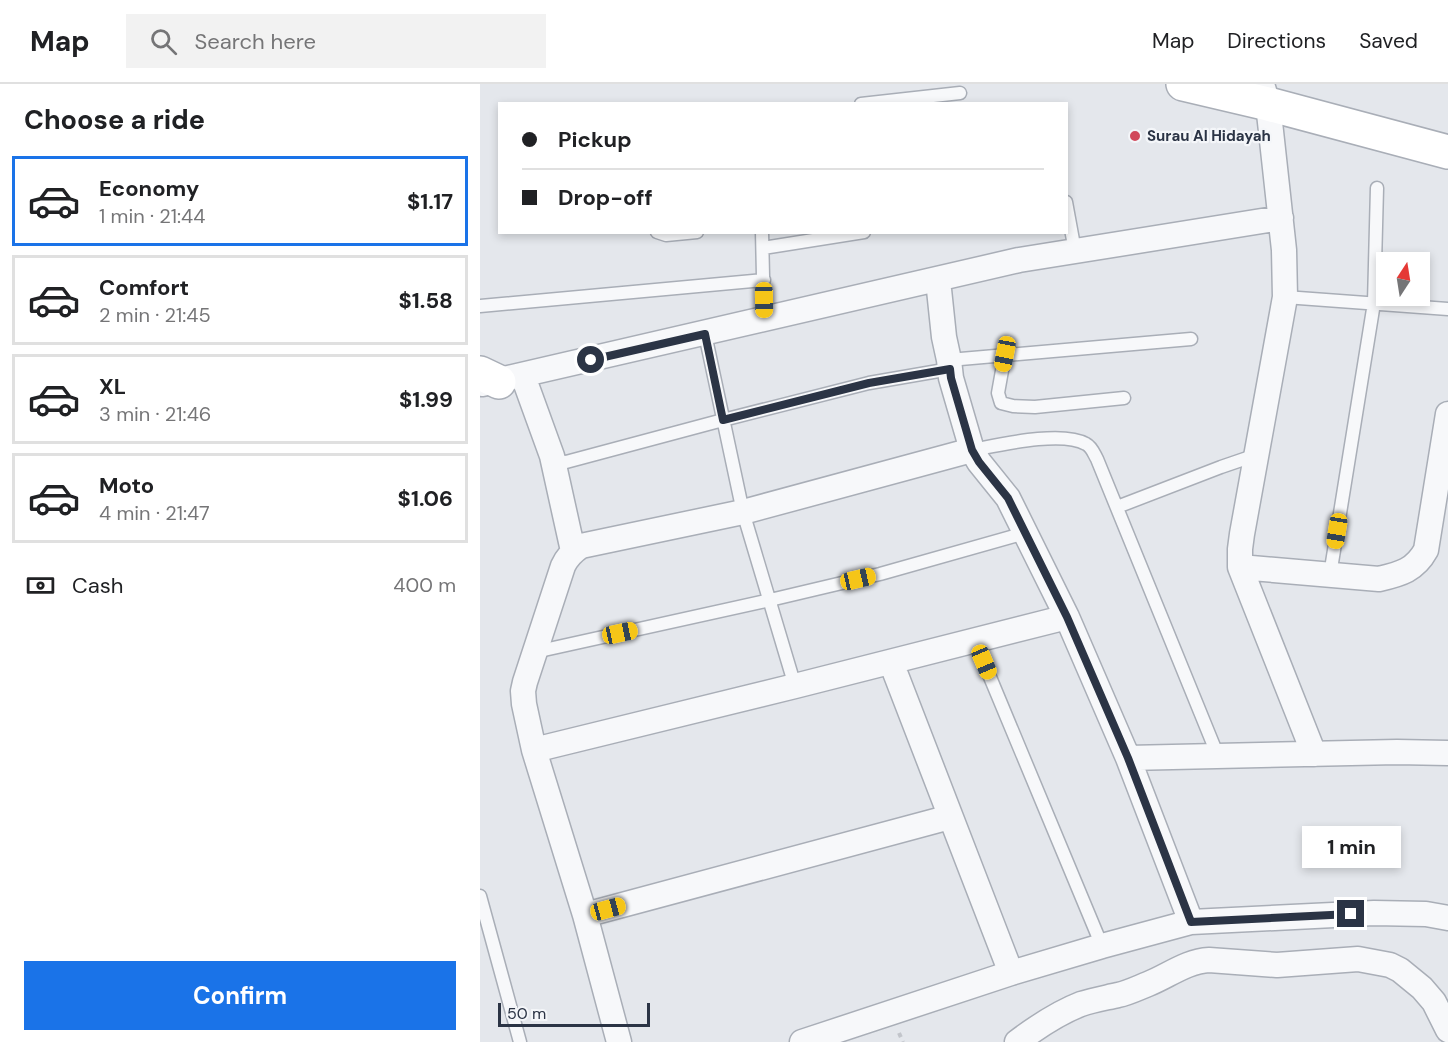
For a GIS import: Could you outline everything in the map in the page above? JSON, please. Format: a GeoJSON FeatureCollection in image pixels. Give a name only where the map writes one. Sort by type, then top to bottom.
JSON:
{"type":"FeatureCollection","features":[{"type":"Feature","properties":{"kind":"street"},"geometry":{"type":"LineString","coordinates":[[1183,84],[1265,94],[1448,152]]}},
{"type":"Feature","properties":{"kind":"street"},"geometry":{"type":"LineString","coordinates":[[1265,94],[1281,218],[1285,297],[1242,534],[1240,567],[1314,754]]}},
{"type":"Feature","properties":{"kind":"street"},"geometry":{"type":"LineString","coordinates":[[573,551],[552,456],[495,379],[705,334],[1019,260],[1281,218]]}},
{"type":"Feature","properties":{"kind":"street"},"geometry":{"type":"LineString","coordinates":[[938,280],[951,378],[972,450],[1008,498],[1067,617],[1128,758],[1191,922]]}},
{"type":"Feature","properties":{"kind":"street"},"geometry":{"type":"LineString","coordinates":[[1240,567],[1379,579],[1397,575],[1410,568],[1419,561],[1426,550],[1448,414]]}},
{"type":"Feature","properties":{"kind":"street"},"geometry":{"type":"LineString","coordinates":[[619,1042],[585,915],[534,750],[524,704],[523,691],[567,558],[581,546],[743,512],[972,450]]}},
{"type":"Feature","properties":{"kind":"street"},"geometry":{"type":"LineString","coordinates":[[534,750],[1067,617]]}},
{"type":"Feature","properties":{"kind":"street"},"geometry":{"type":"LineString","coordinates":[[891,662],[1011,973]]}},
{"type":"Feature","properties":{"kind":"street"},"geometry":{"type":"LineString","coordinates":[[1128,758],[1448,753]]}},
{"type":"Feature","properties":{"kind":"street"},"geometry":{"type":"LineString","coordinates":[[585,915],[950,817]]}},
{"type":"Feature","properties":{"kind":"street"},"geometry":{"type":"LineString","coordinates":[[802,1042],[1011,973],[1191,922],[1374,913],[1426,914],[1448,918]]}},
{"type":"Feature","properties":{"kind":"street"},"geometry":{"type":"LineString","coordinates":[[1017,1042],[1064,1011],[1150,984],[1191,964],[1209,960],[1277,965],[1358,959],[1390,964],[1422,987],[1434,1002],[1448,1030]]}},
{"type":"Feature","properties":{"kind":"lane"},"geometry":{"type":"LineString","coordinates":[[879,102],[960,93]]}},
{"type":"Feature","properties":{"kind":"lane"},"geometry":{"type":"LineString","coordinates":[[1330,574],[1374,303],[1377,188]]}},
{"type":"Feature","properties":{"kind":"lane"},"geometry":{"type":"LineString","coordinates":[[1068,208],[1075,251]]}},
{"type":"Feature","properties":{"kind":"lane"},"geometry":{"type":"LineString","coordinates":[[762,234],[764,320]]}},
{"type":"Feature","properties":{"kind":"lane"},"geometry":{"type":"LineString","coordinates":[[763,248],[851,234]]}},
{"type":"Feature","properties":{"kind":"lane"},"geometry":{"type":"LineString","coordinates":[[480,306],[764,280]]}},
{"type":"Feature","properties":{"kind":"lane"},"geometry":{"type":"LineString","coordinates":[[1285,297],[1448,309]]}},
{"type":"Feature","properties":{"kind":"lane"},"geometry":{"type":"LineString","coordinates":[[705,334],[743,512],[795,686]]}},
{"type":"Feature","properties":{"kind":"lane"},"geometry":{"type":"LineString","coordinates":[[552,456],[555,461],[566,462],[869,383],[1005,354],[1191,339]]}},
{"type":"Feature","properties":{"kind":"lane"},"geometry":{"type":"LineString","coordinates":[[1005,354],[998,393],[1001,403],[1035,407],[1124,398]]}},
{"type":"Feature","properties":{"kind":"lane"},"geometry":{"type":"LineString","coordinates":[[972,450],[1027,440],[1059,439],[1075,440],[1086,443],[1090,447],[1117,507],[1218,756]]}},
{"type":"Feature","properties":{"kind":"lane"},"geometry":{"type":"LineString","coordinates":[[1117,507],[1256,455]]}},
{"type":"Feature","properties":{"kind":"lane"},"geometry":{"type":"LineString","coordinates":[[535,652],[880,574],[1025,533]]}},
{"type":"Feature","properties":{"kind":"lane"},"geometry":{"type":"LineString","coordinates":[[975,641],[1102,946]]}},
{"type":"Feature","properties":{"kind":"lane"},"geometry":{"type":"LineString","coordinates":[[480,896],[483,917],[519,1042]]}},
{"type":"Feature","properties":{"kind":"place","name":"Surau Al Hidayah"},"geometry":{"type":"Point","coordinates":[1135,136]}},
{"type":"Feature","properties":{"kind":"route"},"geometry":{"type":"LineString","coordinates":[[591,360],[705,334],[723,420],[869,383],[950,369],[972,450],[1008,498],[1067,617],[1128,758],[1191,922],[1351,914]]}}]}
